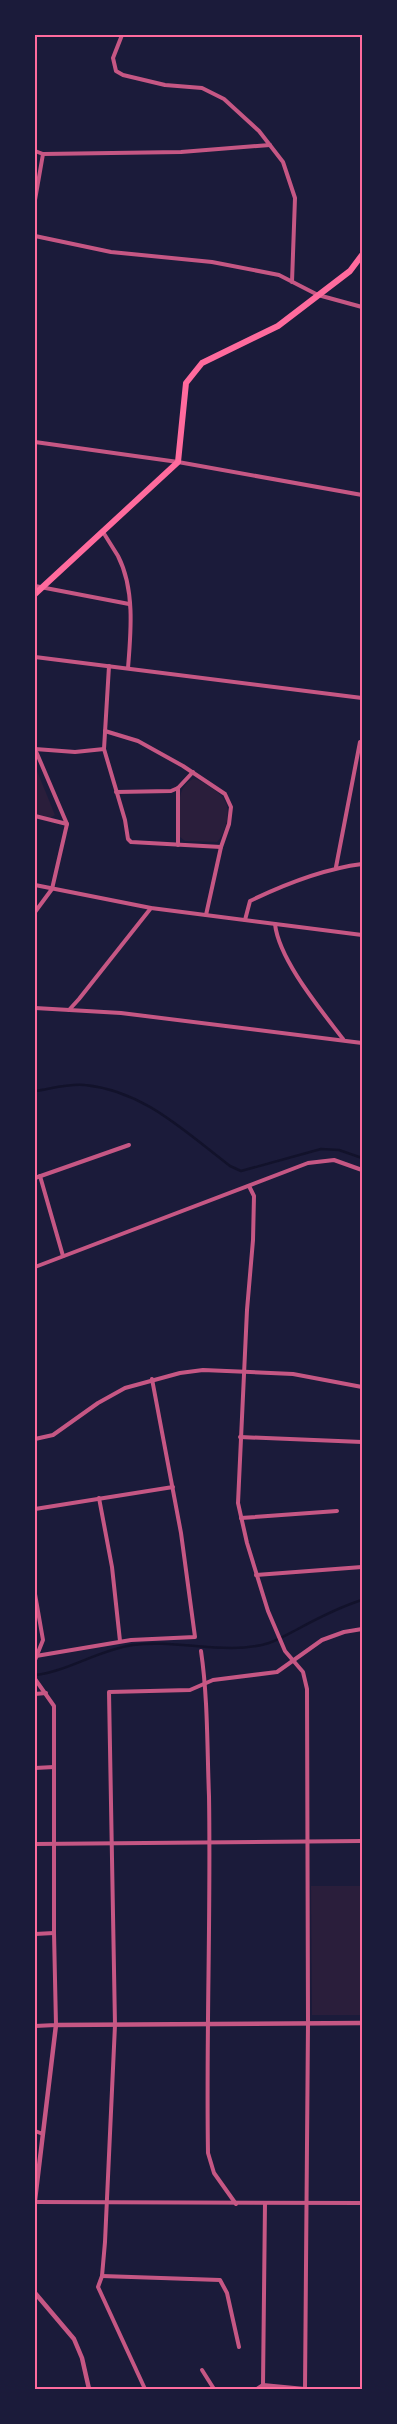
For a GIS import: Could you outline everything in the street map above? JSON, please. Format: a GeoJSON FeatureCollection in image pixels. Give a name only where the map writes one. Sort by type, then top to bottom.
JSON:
{"type":"FeatureCollection","features":[{"type":"Feature","properties":{"kind":"highway"},"geometry":{"type":"LineString","coordinates":[[35,594],[38,587],[103,532],[178,462],[186,382],[202,363],[278,326],[350,271],[362,255]]}},
{"type":"Feature","properties":{"kind":"street"},"geometry":{"type":"LineString","coordinates":[[122,35],[113,58],[116,71],[123,75],[166,85],[202,88],[217,95],[224,99],[259,131],[283,162],[295,198],[292,282]]}},
{"type":"Feature","properties":{"kind":"street"},"geometry":{"type":"LineString","coordinates":[[35,151],[43,154],[181,152],[270,145]]}},
{"type":"Feature","properties":{"kind":"street"},"geometry":{"type":"LineString","coordinates":[[35,200],[43,154]]}},
{"type":"Feature","properties":{"kind":"street"},"geometry":{"type":"LineString","coordinates":[[35,236],[111,252],[212,262],[279,275],[318,296],[362,307]]}},
{"type":"Feature","properties":{"kind":"street"},"geometry":{"type":"LineString","coordinates":[[35,442],[178,462],[362,495]]}},
{"type":"Feature","properties":{"kind":"street"},"geometry":{"type":"LineString","coordinates":[[103,532],[118,556],[127,585],[131,639],[128,668]]}},
{"type":"Feature","properties":{"kind":"street"},"geometry":{"type":"LineString","coordinates":[[38,587],[129,604]]}},
{"type":"Feature","properties":{"kind":"street"},"geometry":{"type":"LineString","coordinates":[[35,657],[362,698]]}},
{"type":"Feature","properties":{"kind":"street"},"geometry":{"type":"LineString","coordinates":[[109,666],[104,749],[125,820],[128,840],[131,842],[221,847]]}},
{"type":"Feature","properties":{"kind":"street"},"geometry":{"type":"LineString","coordinates":[[105,731],[138,741],[193,772],[225,794],[231,807],[229,824],[221,847],[206,915]]}},
{"type":"Feature","properties":{"kind":"street"},"geometry":{"type":"LineString","coordinates":[[336,867],[360,742]]}},
{"type":"Feature","properties":{"kind":"street"},"geometry":{"type":"LineString","coordinates":[[35,912],[52,889],[67,824],[35,749],[75,752],[104,749]]}},
{"type":"Feature","properties":{"kind":"street"},"geometry":{"type":"LineString","coordinates":[[116,792],[163,793],[178,788],[193,772]]}},
{"type":"Feature","properties":{"kind":"street"},"geometry":{"type":"LineString","coordinates":[[355,773],[362,773]]}},
{"type":"Feature","properties":{"kind":"street"},"geometry":{"type":"LineString","coordinates":[[178,788],[178,845]]}},
{"type":"Feature","properties":{"kind":"street"},"geometry":{"type":"LineString","coordinates":[[35,816],[67,824]]}},
{"type":"Feature","properties":{"kind":"street"},"geometry":{"type":"LineString","coordinates":[[245,920],[250,902],[336,867],[362,864]]}},
{"type":"Feature","properties":{"kind":"street"},"geometry":{"type":"LineString","coordinates":[[35,885],[151,908],[362,935]]}},
{"type":"Feature","properties":{"kind":"street"},"geometry":{"type":"LineString","coordinates":[[69,1010],[80,999],[151,908]]}},
{"type":"Feature","properties":{"kind":"street"},"geometry":{"type":"LineString","coordinates":[[275,924],[276,939],[289,962],[343,1039]]}},
{"type":"Feature","properties":{"kind":"street"},"geometry":{"type":"LineString","coordinates":[[35,1008],[121,1013],[343,1039],[362,1043]]}},
{"type":"Feature","properties":{"kind":"street"},"geometry":{"type":"LineString","coordinates":[[35,1178],[129,1145]]}},
{"type":"Feature","properties":{"kind":"street"},"geometry":{"type":"LineString","coordinates":[[35,1267],[317,1160],[334,1160],[362,1170]]}},
{"type":"Feature","properties":{"kind":"street"},"geometry":{"type":"LineString","coordinates":[[40,1176],[63,1256]]}},
{"type":"Feature","properties":{"kind":"street"},"geometry":{"type":"LineString","coordinates":[[249,1186],[254,1196],[254,1205],[238,1492],[241,1518],[256,1575],[282,1645],[303,1672],[307,1689],[308,2023],[305,2389],[264,2385],[257,2389]]}},
{"type":"Feature","properties":{"kind":"street"},"geometry":{"type":"LineString","coordinates":[[35,1439],[53,1435],[112,1395],[152,1379],[193,1371],[244,1371],[293,1374],[362,1387]]}},
{"type":"Feature","properties":{"kind":"street"},"geometry":{"type":"LineString","coordinates":[[36,1656],[120,1642],[166,1637],[195,1637],[192,1602],[173,1487],[152,1379]]}},
{"type":"Feature","properties":{"kind":"street"},"geometry":{"type":"LineString","coordinates":[[240,1437],[362,1442]]}},
{"type":"Feature","properties":{"kind":"street"},"geometry":{"type":"LineString","coordinates":[[35,1508],[173,1487]]}},
{"type":"Feature","properties":{"kind":"street"},"geometry":{"type":"LineString","coordinates":[[99,1498],[112,1567],[120,1642]]}},
{"type":"Feature","properties":{"kind":"street"},"geometry":{"type":"LineString","coordinates":[[241,1518],[337,1511]]}},
{"type":"Feature","properties":{"kind":"street"},"geometry":{"type":"LineString","coordinates":[[256,1575],[362,1568]]}},
{"type":"Feature","properties":{"kind":"street"},"geometry":{"type":"LineString","coordinates":[[35,1594],[43,1640],[36,1656],[35,1667]]}},
{"type":"Feature","properties":{"kind":"street"},"geometry":{"type":"LineString","coordinates":[[145,2389],[98,2287],[102,2276],[115,2025],[109,1692],[183,1691],[195,1689],[206,1683],[222,1679],[277,1672],[322,1640],[344,1632],[362,1629]]}},
{"type":"Feature","properties":{"kind":"street"},"geometry":{"type":"LineString","coordinates":[[201,1651],[206,1683],[210,1841],[207,2024],[209,2163],[236,2204]]}},
{"type":"Feature","properties":{"kind":"street"},"geometry":{"type":"LineString","coordinates":[[35,1679],[54,1706],[56,2025],[35,2201],[106,2204],[362,2203]]}},
{"type":"Feature","properties":{"kind":"street"},"geometry":{"type":"LineString","coordinates":[[35,1694],[46,1693]]}},
{"type":"Feature","properties":{"kind":"street"},"geometry":{"type":"LineString","coordinates":[[35,1768],[54,1767]]}},
{"type":"Feature","properties":{"kind":"street"},"geometry":{"type":"LineString","coordinates":[[35,1844],[362,1841]]}},
{"type":"Feature","properties":{"kind":"street"},"geometry":{"type":"LineString","coordinates":[[35,1934],[54,1934]]}},
{"type":"Feature","properties":{"kind":"street"},"geometry":{"type":"LineString","coordinates":[[35,2026],[362,2023]]}},
{"type":"Feature","properties":{"kind":"street"},"geometry":{"type":"LineString","coordinates":[[35,2131],[43,2134]]}},
{"type":"Feature","properties":{"kind":"street"},"geometry":{"type":"LineString","coordinates":[[264,2385],[265,2204]]}},
{"type":"Feature","properties":{"kind":"street"},"geometry":{"type":"LineString","coordinates":[[102,2276],[220,2280],[228,2293],[239,2347]]}},
{"type":"Feature","properties":{"kind":"street"},"geometry":{"type":"LineString","coordinates":[[35,2293],[74,2338],[82,2358],[89,2389]]}},
{"type":"Feature","properties":{"kind":"street"},"geometry":{"type":"LineString","coordinates":[[202,2370],[214,2389]]}},
{"type":"Feature","properties":{"kind":"shaded area"},"geometry":{"type":"Polygon","coordinates":[[[35,766],[55,815],[50,818],[35,814],[35,766]]]}},
{"type":"Feature","properties":{"kind":"shaded area"},"geometry":{"type":"Polygon","coordinates":[[[193,779],[214,789],[226,803],[227,821],[222,835],[217,842],[185,841],[180,837],[180,797],[187,783],[193,779]]]}},
{"type":"Feature","properties":{"kind":"shaded area"},"geometry":{"type":"Polygon","coordinates":[[[311,1886],[362,1886],[362,2015],[312,2015],[311,1886]]]}},
{"type":"Feature","properties":{"kind":"waterway"},"geometry":{"type":"LineString","coordinates":[[35,1091],[66,1085],[85,1085],[126,1095],[162,1115],[230,1166],[241,1171],[321,1149],[339,1150],[362,1158]]}},
{"type":"Feature","properties":{"kind":"waterway"},"geometry":{"type":"LineString","coordinates":[[35,1675],[48,1673],[108,1651],[133,1645],[167,1644],[219,1648],[253,1647],[279,1639],[329,1613],[362,1600]]}}]}
